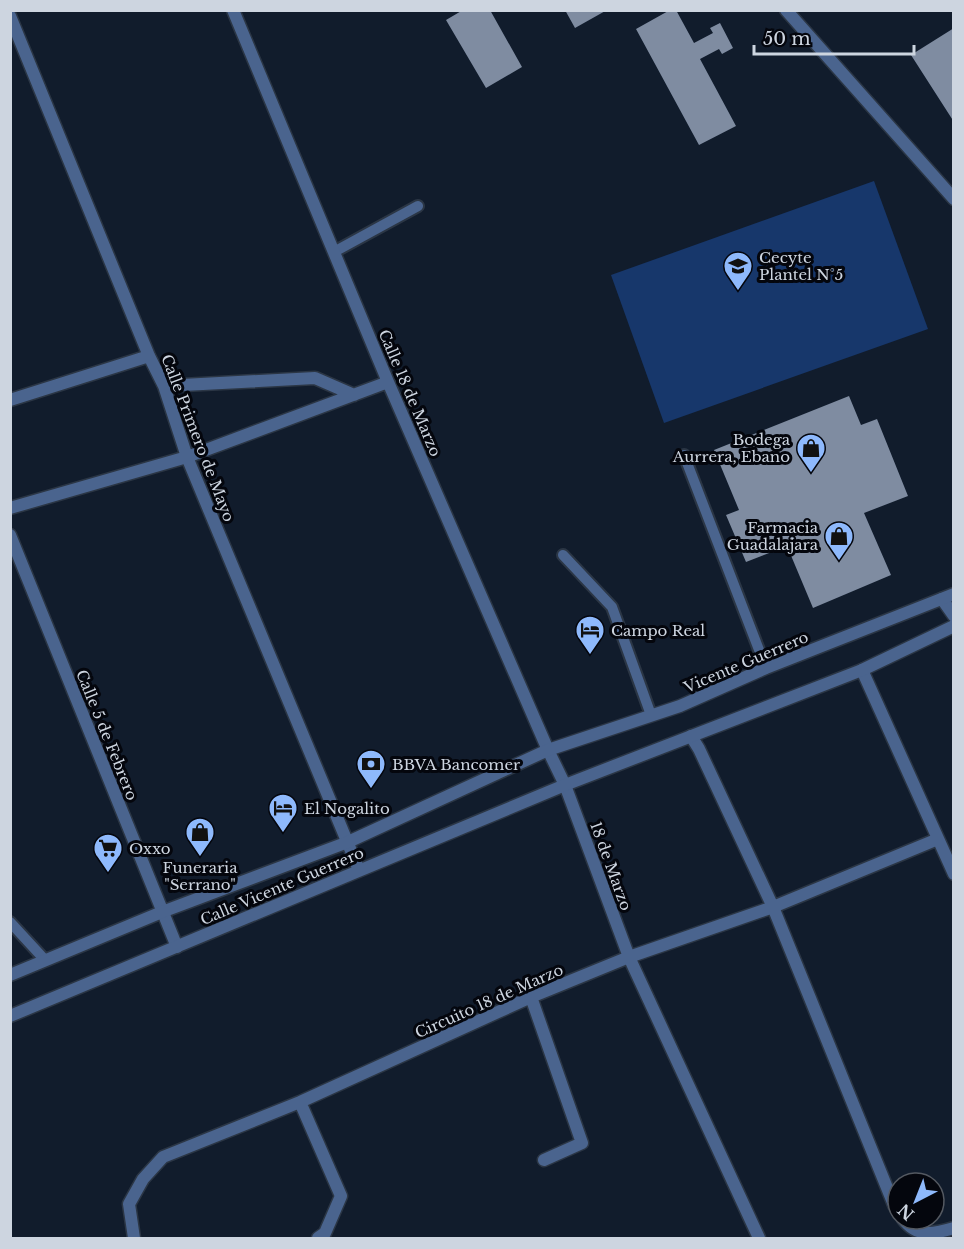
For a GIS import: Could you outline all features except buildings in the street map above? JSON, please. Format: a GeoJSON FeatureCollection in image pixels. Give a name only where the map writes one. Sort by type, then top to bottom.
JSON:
{"type":"FeatureCollection","features":[{"type":"Feature","properties":{"kind":"street"},"geometry":{"type":"LineString","coordinates":[[10,14],[15,10]]}},
{"type":"Feature","properties":{"kind":"street","name":"Calle 18 de Marzo"},"geometry":{"type":"LineString","coordinates":[[233,10],[388,382],[565,785]]}},
{"type":"Feature","properties":{"kind":"street"},"geometry":{"type":"LineString","coordinates":[[786,10],[954,199]]}},
{"type":"Feature","properties":{"kind":"street","name":"Calle Primero de Mayo"},"geometry":{"type":"LineString","coordinates":[[10,14],[164,386],[187,457],[359,870]]}},
{"type":"Feature","properties":{"kind":"street"},"geometry":{"type":"LineString","coordinates":[[10,400],[150,356]]}},
{"type":"Feature","properties":{"kind":"street"},"geometry":{"type":"LineString","coordinates":[[164,386],[315,378],[354,395]]}},
{"type":"Feature","properties":{"kind":"street"},"geometry":{"type":"LineString","coordinates":[[10,508],[187,457],[388,382]]}},
{"type":"Feature","properties":{"kind":"street","name":"Calle 5 de Febrero"},"geometry":{"type":"LineString","coordinates":[[10,535],[177,947]]}},
{"type":"Feature","properties":{"kind":"street"},"geometry":{"type":"LineString","coordinates":[[948,596],[954,616]]}},
{"type":"Feature","properties":{"kind":"street","name":"Vicente Guerrero"},"geometry":{"type":"LineString","coordinates":[[548,750],[680,706],[766,668],[948,596]]}},
{"type":"Feature","properties":{"kind":"street"},"geometry":{"type":"LineString","coordinates":[[565,785],[862,670],[954,626]]}},
{"type":"Feature","properties":{"kind":"street"},"geometry":{"type":"LineString","coordinates":[[862,670],[954,874]]}},
{"type":"Feature","properties":{"kind":"street"},"geometry":{"type":"LineString","coordinates":[[692,736],[773,907],[886,1185]]}},
{"type":"Feature","properties":{"kind":"street","name":"Calle Vicente Guerrero"},"geometry":{"type":"LineString","coordinates":[[10,975],[162,912],[348,842],[548,750]]}},
{"type":"Feature","properties":{"kind":"street","name":"Calle Vicente Guerrero"},"geometry":{"type":"LineString","coordinates":[[10,1016],[565,785]]}},
{"type":"Feature","properties":{"kind":"street","name":"18 de Marzo"},"geometry":{"type":"LineString","coordinates":[[565,785],[628,957]]}},
{"type":"Feature","properties":{"kind":"street","name":"Circuito 18 de Marzo"},"geometry":{"type":"LineString","coordinates":[[134,1239],[129,1204],[143,1179],[163,1157],[300,1102],[531,997],[628,957],[773,907],[938,839]]}},
{"type":"Feature","properties":{"kind":"street"},"geometry":{"type":"LineString","coordinates":[[628,957],[755,1237]]}},
{"type":"Feature","properties":{"kind":"street"},"geometry":{"type":"LineString","coordinates":[[531,997],[582,1143],[544,1160]]}},
{"type":"Feature","properties":{"kind":"street"},"geometry":{"type":"LineString","coordinates":[[300,1102],[341,1196],[325,1233],[318,1239]]}},
{"type":"Feature","properties":{"kind":"street"},"geometry":{"type":"LineString","coordinates":[[919,1231],[924,1234],[944,1231]]}},
{"type":"Feature","properties":{"kind":"lane"},"geometry":{"type":"LineString","coordinates":[[334,252],[418,206]]}},
{"type":"Feature","properties":{"kind":"lane"},"geometry":{"type":"LineString","coordinates":[[684,456],[766,668]]}},
{"type":"Feature","properties":{"kind":"lane"},"geometry":{"type":"LineString","coordinates":[[563,555],[612,608],[651,715]]}},
{"type":"Feature","properties":{"kind":"lane"},"geometry":{"type":"LineString","coordinates":[[10,922],[45,960]]}},
{"type":"Feature","properties":{"kind":"shaded area"},"geometry":{"type":"Polygon","coordinates":[[[874,181],[928,329],[664,423],[611,275],[874,181]]]}},
{"type":"Feature","properties":{"kind":"place","name":"Cecyte Plantel N°5"},"geometry":{"type":"Point","coordinates":[738,292]}},
{"type":"Feature","properties":{"kind":"place","name":"Bodega Aurrera, Ebano"},"geometry":{"type":"Point","coordinates":[811,474]}},
{"type":"Feature","properties":{"kind":"place","name":"Farmacia Guadalajara"},"geometry":{"type":"Point","coordinates":[839,562]}},
{"type":"Feature","properties":{"kind":"place","name":"Campo Real"},"geometry":{"type":"Point","coordinates":[590,656]}},
{"type":"Feature","properties":{"kind":"place","name":"BBVA Bancomer"},"geometry":{"type":"Point","coordinates":[371,790]}},
{"type":"Feature","properties":{"kind":"place","name":"El Nogalito"},"geometry":{"type":"Point","coordinates":[283,834]}},
{"type":"Feature","properties":{"kind":"place","name":"Funeraria \"Serrano\""},"geometry":{"type":"Point","coordinates":[200,858]}},
{"type":"Feature","properties":{"kind":"place","name":"Oxxo"},"geometry":{"type":"Point","coordinates":[108,874]}}]}
